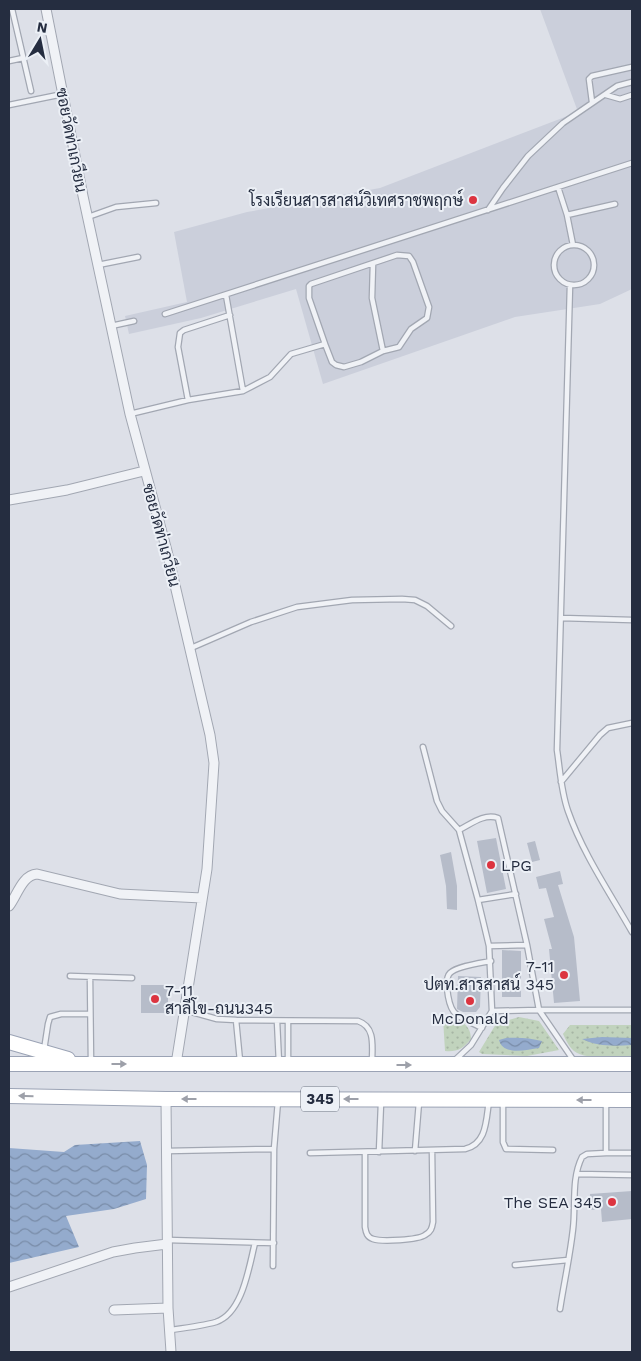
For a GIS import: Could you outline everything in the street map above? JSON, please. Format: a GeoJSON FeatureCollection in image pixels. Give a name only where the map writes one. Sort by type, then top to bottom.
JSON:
{"type":"FeatureCollection","features":[{"type":"Feature","properties":{"kind":"main road"},"geometry":{"type":"LineString","coordinates":[[9,1042],[86,1064]]}},
{"type":"Feature","properties":{"kind":"main road","name":"345"},"geometry":{"type":"LineString","coordinates":[[9,1064],[632,1064]]}},
{"type":"Feature","properties":{"kind":"main road","name":"345"},"geometry":{"type":"LineString","coordinates":[[9,1096],[278,1100],[632,1100]]}},
{"type":"Feature","properties":{"kind":"street","name":"ซอยวัดท่าเกวียน"},"geometry":{"type":"LineString","coordinates":[[46,9],[130,414],[191,648],[209,728],[214,763],[207,870],[176,1064]]}},
{"type":"Feature","properties":{"kind":"street"},"geometry":{"type":"LineString","coordinates":[[9,500],[67,490],[144,471]]}},
{"type":"Feature","properties":{"kind":"street"},"geometry":{"type":"LineString","coordinates":[[9,906],[25,879],[32,874],[120,894],[202,898]]}},
{"type":"Feature","properties":{"kind":"street"},"geometry":{"type":"LineString","coordinates":[[166,1099],[168,1308],[171,1352]]}},
{"type":"Feature","properties":{"kind":"street"},"geometry":{"type":"LineString","coordinates":[[9,1287],[113,1252],[168,1242]]}},
{"type":"Feature","properties":{"kind":"street"},"geometry":{"type":"LineString","coordinates":[[114,1310],[168,1308]]}},
{"type":"Feature","properties":{"kind":"lane"},"geometry":{"type":"LineString","coordinates":[[12,9],[30,91]]}},
{"type":"Feature","properties":{"kind":"lane"},"geometry":{"type":"LineString","coordinates":[[9,61],[23,58]]}},
{"type":"Feature","properties":{"kind":"lane"},"geometry":{"type":"LineString","coordinates":[[592,102],[589,83],[589,79],[592,76],[632,67]]}},
{"type":"Feature","properties":{"kind":"lane"},"geometry":{"type":"LineString","coordinates":[[488,210],[528,156],[563,123],[617,86],[632,82]]}},
{"type":"Feature","properties":{"kind":"lane"},"geometry":{"type":"LineString","coordinates":[[9,105],[63,94]]}},
{"type":"Feature","properties":{"kind":"lane"},"geometry":{"type":"LineString","coordinates":[[606,95],[620,99],[632,95]]}},
{"type":"Feature","properties":{"kind":"lane"},"geometry":{"type":"LineString","coordinates":[[165,314],[632,163]]}},
{"type":"Feature","properties":{"kind":"lane"},"geometry":{"type":"LineString","coordinates":[[558,187],[567,215],[572,245]]}},
{"type":"Feature","properties":{"kind":"lane"},"geometry":{"type":"LineString","coordinates":[[88,217],[116,207],[156,203]]}},
{"type":"Feature","properties":{"kind":"lane"},"geometry":{"type":"LineString","coordinates":[[567,215],[615,204]]}},
{"type":"Feature","properties":{"kind":"lane"},"geometry":{"type":"LineString","coordinates":[[572,245],[584,247],[592,255],[594,266],[590,277],[581,284],[570,285],[560,279],[554,269],[555,258],[562,249],[572,245]]}},
{"type":"Feature","properties":{"kind":"lane"},"geometry":{"type":"LineString","coordinates":[[397,255],[409,256],[413,262],[429,307],[427,318],[411,329],[399,347],[344,367],[332,362],[325,344],[309,298],[309,286],[397,255]]}},
{"type":"Feature","properties":{"kind":"lane"},"geometry":{"type":"LineString","coordinates":[[98,265],[138,257]]}},
{"type":"Feature","properties":{"kind":"lane"},"geometry":{"type":"LineString","coordinates":[[373,264],[372,298],[384,351]]}},
{"type":"Feature","properties":{"kind":"lane"},"geometry":{"type":"LineString","coordinates":[[570,285],[557,750],[561,782],[568,810],[580,839],[632,932]]}},
{"type":"Feature","properties":{"kind":"lane"},"geometry":{"type":"LineString","coordinates":[[226,295],[243,391]]}},
{"type":"Feature","properties":{"kind":"lane"},"geometry":{"type":"LineString","coordinates":[[188,400],[178,347],[180,333],[230,315]]}},
{"type":"Feature","properties":{"kind":"lane"},"geometry":{"type":"LineString","coordinates":[[111,326],[134,321]]}},
{"type":"Feature","properties":{"kind":"lane"},"geometry":{"type":"LineString","coordinates":[[130,414],[188,400],[243,391],[270,377],[291,354],[325,344]]}},
{"type":"Feature","properties":{"kind":"lane"},"geometry":{"type":"LineString","coordinates":[[191,648],[251,622],[297,606],[352,600],[415,600],[427,606],[450,626]]}},
{"type":"Feature","properties":{"kind":"lane"},"geometry":{"type":"LineString","coordinates":[[561,618],[632,620]]}},
{"type":"Feature","properties":{"kind":"lane"},"geometry":{"type":"LineString","coordinates":[[561,782],[604,731],[608,728],[632,723]]}},
{"type":"Feature","properties":{"kind":"lane"},"geometry":{"type":"LineString","coordinates":[[422,747],[437,801],[459,830],[478,900],[491,961],[492,1011],[471,1044],[451,1064]]}},
{"type":"Feature","properties":{"kind":"lane"},"geometry":{"type":"LineString","coordinates":[[459,830],[485,817],[492,816],[498,818],[527,945],[539,1010],[576,1064]]}},
{"type":"Feature","properties":{"kind":"lane"},"geometry":{"type":"LineString","coordinates":[[478,900],[516,894]]}},
{"type":"Feature","properties":{"kind":"lane"},"geometry":{"type":"LineString","coordinates":[[489,946],[527,945]]}},
{"type":"Feature","properties":{"kind":"lane"},"geometry":{"type":"LineString","coordinates":[[482,1028],[454,1013],[450,1008],[447,981],[450,973],[457,969],[491,961]]}},
{"type":"Feature","properties":{"kind":"lane"},"geometry":{"type":"LineString","coordinates":[[70,976],[132,978]]}},
{"type":"Feature","properties":{"kind":"lane"},"geometry":{"type":"LineString","coordinates":[[86,1064],[90,1014],[90,977]]}},
{"type":"Feature","properties":{"kind":"lane"},"geometry":{"type":"LineString","coordinates":[[184,1010],[217,1019],[358,1021],[369,1027],[371,1032],[372,1065]]}},
{"type":"Feature","properties":{"kind":"lane"},"geometry":{"type":"LineString","coordinates":[[492,1011],[632,1010]]}},
{"type":"Feature","properties":{"kind":"lane"},"geometry":{"type":"LineString","coordinates":[[44,1052],[50,1017],[61,1014],[90,1014]]}},
{"type":"Feature","properties":{"kind":"lane"},"geometry":{"type":"LineString","coordinates":[[236,1020],[241,1065]]}},
{"type":"Feature","properties":{"kind":"lane"},"geometry":{"type":"LineString","coordinates":[[277,1021],[284,1064]]}},
{"type":"Feature","properties":{"kind":"lane"},"geometry":{"type":"LineString","coordinates":[[284,1064],[288,1021]]}},
{"type":"Feature","properties":{"kind":"lane"},"geometry":{"type":"LineString","coordinates":[[379,1152],[381,1099]]}},
{"type":"Feature","properties":{"kind":"lane"},"geometry":{"type":"LineString","coordinates":[[415,1151],[419,1099]]}},
{"type":"Feature","properties":{"kind":"lane"},"geometry":{"type":"LineString","coordinates":[[496,1099],[503,1142],[506,1149],[554,1150]]}},
{"type":"Feature","properties":{"kind":"lane"},"geometry":{"type":"LineString","coordinates":[[310,1153],[465,1150],[474,1147],[479,1142],[496,1099]]}},
{"type":"Feature","properties":{"kind":"lane"},"geometry":{"type":"LineString","coordinates":[[273,1266],[274,1148],[278,1100]]}},
{"type":"Feature","properties":{"kind":"lane"},"geometry":{"type":"LineString","coordinates":[[606,1100],[606,1153]]}},
{"type":"Feature","properties":{"kind":"lane"},"geometry":{"type":"LineString","coordinates":[[167,1151],[274,1148]]}},
{"type":"Feature","properties":{"kind":"lane"},"geometry":{"type":"LineString","coordinates":[[365,1153],[366,1234],[372,1239],[382,1241],[422,1238],[431,1230],[433,1222],[432,1150]]}},
{"type":"Feature","properties":{"kind":"lane"},"geometry":{"type":"LineString","coordinates":[[560,1309],[574,1227],[577,1174],[582,1157],[587,1154],[632,1153]]}},
{"type":"Feature","properties":{"kind":"lane"},"geometry":{"type":"LineString","coordinates":[[577,1174],[632,1175]]}},
{"type":"Feature","properties":{"kind":"lane"},"geometry":{"type":"LineString","coordinates":[[168,1242],[274,1243]]}},
{"type":"Feature","properties":{"kind":"lane"},"geometry":{"type":"LineString","coordinates":[[169,1330],[218,1322],[226,1316],[235,1306],[244,1288],[255,1243]]}},
{"type":"Feature","properties":{"kind":"lane"},"geometry":{"type":"LineString","coordinates":[[514,1265],[568,1260]]}},
{"type":"Feature","properties":{"kind":"shaded area","name":"โรงเรียนสารสาสน์วิเทศราชพฤกษ์"},"geometry":{"type":"Polygon","coordinates":[[[540,9],[632,9],[632,289],[600,304],[515,317],[323,384],[296,289],[201,318],[129,334],[125,316],[187,302],[174,232],[247,212],[380,188],[578,112],[540,9]]]}},
{"type":"Feature","properties":{"kind":"green space"},"geometry":{"type":"Polygon","coordinates":[[[519,1017],[539,1021],[559,1050],[527,1056],[482,1054],[479,1052],[496,1024],[519,1017]]]}},
{"type":"Feature","properties":{"kind":"green space"},"geometry":{"type":"Polygon","coordinates":[[[443,1018],[458,1020],[466,1025],[471,1039],[456,1050],[445,1051],[443,1018]]]}},
{"type":"Feature","properties":{"kind":"green space"},"geometry":{"type":"Polygon","coordinates":[[[570,1025],[632,1025],[632,1057],[602,1057],[579,1054],[571,1048],[563,1034],[570,1025]]]}},
{"type":"Feature","properties":{"kind":"water"},"geometry":{"type":"Polygon","coordinates":[[[602,1037],[632,1038],[632,1045],[600,1045],[582,1039],[602,1037]]]}},
{"type":"Feature","properties":{"kind":"water"},"geometry":{"type":"Polygon","coordinates":[[[506,1038],[542,1041],[539,1048],[516,1051],[501,1045],[499,1040],[506,1038]]]}},
{"type":"Feature","properties":{"kind":"water"},"geometry":{"type":"Polygon","coordinates":[[[140,1141],[147,1165],[146,1199],[114,1209],[66,1216],[79,1247],[9,1263],[9,1148],[64,1152],[75,1145],[140,1141]]]}},
{"type":"Feature","properties":{"kind":"building","name":"LPG"},"geometry":{"type":"Polygon","coordinates":[[[496,838],[506,889],[487,893],[477,841],[496,838]]]}},
{"type":"Feature","properties":{"kind":"building"},"geometry":{"type":"Polygon","coordinates":[[[535,841],[540,860],[532,862],[527,843],[535,841]]]}},
{"type":"Feature","properties":{"kind":"building"},"geometry":{"type":"Polygon","coordinates":[[[451,852],[457,886],[457,910],[447,909],[446,886],[440,855],[451,852]]]}},
{"type":"Feature","properties":{"kind":"building"},"geometry":{"type":"Polygon","coordinates":[[[560,871],[563,884],[558,885],[574,937],[580,1001],[554,1003],[549,949],[552,949],[544,919],[554,917],[546,888],[539,889],[536,877],[560,871]]]}},
{"type":"Feature","properties":{"kind":"building"},"geometry":{"type":"Polygon","coordinates":[[[502,950],[521,951],[521,997],[502,997],[502,950]]]}},
{"type":"Feature","properties":{"kind":"building"},"geometry":{"type":"Polygon","coordinates":[[[458,976],[481,977],[480,1007],[476,1012],[463,1012],[457,1009],[458,976]]]}},
{"type":"Feature","properties":{"kind":"building","name":"7-11 สาลีโข-ถนน345"},"geometry":{"type":"Polygon","coordinates":[[[141,985],[168,985],[168,1013],[141,1013],[141,985]]]}},
{"type":"Feature","properties":{"kind":"building","name":"The SEA 345"},"geometry":{"type":"Polygon","coordinates":[[[632,1191],[632,1219],[602,1222],[601,1209],[591,1210],[590,1194],[632,1191]]]}},
{"type":"Feature","properties":{"kind":"place","name":"โรงเรียนสารสาสน์วิเทศราชพฤกษ์"},"geometry":{"type":"Point","coordinates":[473,200]}},
{"type":"Feature","properties":{"kind":"place","name":"LPG"},"geometry":{"type":"Point","coordinates":[491,865]}},
{"type":"Feature","properties":{"kind":"place","name":"7-11 ปตท.สารสาสน์ 345"},"geometry":{"type":"Point","coordinates":[564,975]}},
{"type":"Feature","properties":{"kind":"place","name":"7-11 สาลีโข-ถนน345"},"geometry":{"type":"Point","coordinates":[155,999]}},
{"type":"Feature","properties":{"kind":"place","name":"McDonald"},"geometry":{"type":"Point","coordinates":[470,1001]}},
{"type":"Feature","properties":{"kind":"place","name":"The SEA 345"},"geometry":{"type":"Point","coordinates":[612,1202]}}]}
